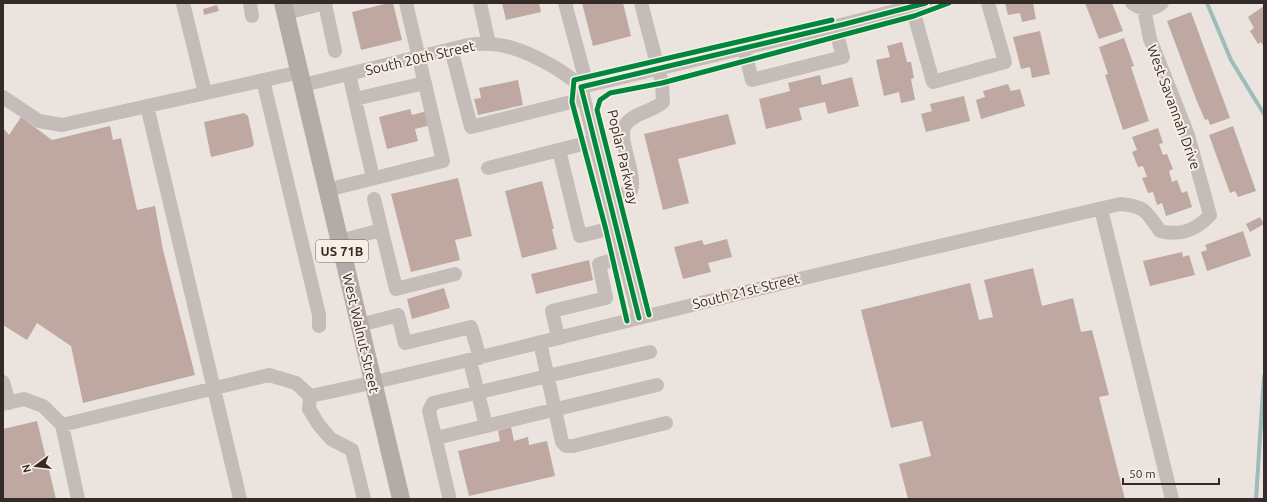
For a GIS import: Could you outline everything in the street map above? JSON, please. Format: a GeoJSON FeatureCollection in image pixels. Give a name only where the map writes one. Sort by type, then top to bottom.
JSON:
{"type":"FeatureCollection","features":[{"type":"Feature","properties":{"kind":"main road","name":"West Walnut Street"},"geometry":{"type":"LineString","coordinates":[[284,8],[401,499]]}},
{"type":"Feature","properties":{"kind":"street"},"geometry":{"type":"LineString","coordinates":[[183,3],[205,93]]}},
{"type":"Feature","properties":{"kind":"street"},"geometry":{"type":"LineString","coordinates":[[327,190],[443,161],[406,3]]}},
{"type":"Feature","properties":{"kind":"street"},"geometry":{"type":"LineString","coordinates":[[480,3],[489,44]]}},
{"type":"Feature","properties":{"kind":"street"},"geometry":{"type":"LineString","coordinates":[[565,3],[594,141],[639,318]]}},
{"type":"Feature","properties":{"kind":"street"},"geometry":{"type":"LineString","coordinates":[[610,200],[631,191],[634,183],[622,134],[625,125],[638,114],[657,108],[663,102],[658,69],[641,3]]}},
{"type":"Feature","properties":{"kind":"street"},"geometry":{"type":"LineString","coordinates":[[451,49],[471,127],[584,90],[658,69],[835,27],[926,3]]}},
{"type":"Feature","properties":{"kind":"street"},"geometry":{"type":"LineString","coordinates":[[911,6],[933,82],[1005,62],[988,3]]}},
{"type":"Feature","properties":{"kind":"street"},"geometry":{"type":"LineString","coordinates":[[1138,6],[1152,8],[1162,3]]}},
{"type":"Feature","properties":{"kind":"street"},"geometry":{"type":"LineString","coordinates":[[284,8],[325,4],[335,51]]}},
{"type":"Feature","properties":{"kind":"street","name":"West Savannah Drive"},"geometry":{"type":"LineString","coordinates":[[1120,204],[1137,206],[1148,214],[1160,231],[1172,234],[1202,224],[1210,215],[1188,135],[1138,6]]}},
{"type":"Feature","properties":{"kind":"street"},"geometry":{"type":"LineString","coordinates":[[744,48],[752,80],[843,57],[835,27]]}},
{"type":"Feature","properties":{"kind":"street","name":"South 20th Street"},"geometry":{"type":"LineString","coordinates":[[3,97],[39,121],[62,125],[262,80],[349,74],[468,45],[489,44],[504,46],[531,56],[561,70],[584,90]]}},
{"type":"Feature","properties":{"kind":"street"},"geometry":{"type":"LineString","coordinates":[[349,74],[374,178]]}},
{"type":"Feature","properties":{"kind":"street"},"geometry":{"type":"LineString","coordinates":[[262,80],[319,315],[318,326]]}},
{"type":"Feature","properties":{"kind":"street"},"geometry":{"type":"LineString","coordinates":[[355,99],[424,83]]}},
{"type":"Feature","properties":{"kind":"street"},"geometry":{"type":"LineString","coordinates":[[147,106],[240,499]]}},
{"type":"Feature","properties":{"kind":"street"},"geometry":{"type":"LineString","coordinates":[[488,168],[594,141]]}},
{"type":"Feature","properties":{"kind":"street"},"geometry":{"type":"LineString","coordinates":[[559,150],[580,236],[616,227]]}},
{"type":"Feature","properties":{"kind":"street"},"geometry":{"type":"LineString","coordinates":[[374,199],[396,289],[455,274]]}},
{"type":"Feature","properties":{"kind":"street","name":"South 21st Street"},"geometry":{"type":"LineString","coordinates":[[310,396],[475,360],[558,337],[834,270],[1120,204]]}},
{"type":"Feature","properties":{"kind":"street"},"geometry":{"type":"LineString","coordinates":[[1101,209],[1172,499]]}},
{"type":"Feature","properties":{"kind":"street"},"geometry":{"type":"LineString","coordinates":[[340,241],[381,230]]}},
{"type":"Feature","properties":{"kind":"street"},"geometry":{"type":"LineString","coordinates":[[558,337],[552,311],[606,298],[599,264],[624,257]]}},
{"type":"Feature","properties":{"kind":"street"},"geometry":{"type":"LineString","coordinates":[[360,325],[398,315],[404,343],[471,326],[478,392],[486,426]]}},
{"type":"Feature","properties":{"kind":"street"},"geometry":{"type":"LineString","coordinates":[[540,342],[562,442],[566,446],[573,446],[666,423]]}},
{"type":"Feature","properties":{"kind":"street"},"geometry":{"type":"LineString","coordinates":[[449,496],[429,411],[433,403],[650,352]]}},
{"type":"Feature","properties":{"kind":"street"},"geometry":{"type":"LineString","coordinates":[[62,425],[268,375],[296,383],[310,396],[309,409],[319,425],[331,439],[352,450],[364,499]]}},
{"type":"Feature","properties":{"kind":"street"},"geometry":{"type":"LineString","coordinates":[[3,382],[6,404],[24,399],[42,406],[62,425],[78,499]]}},
{"type":"Feature","properties":{"kind":"street"},"geometry":{"type":"LineString","coordinates":[[436,438],[555,408],[657,385]]}},
{"type":"Feature","properties":{"kind":"building"},"geometry":{"type":"Polygon","coordinates":[[[393,3],[402,40],[361,50],[352,12],[393,3]]]}},
{"type":"Feature","properties":{"kind":"building"},"geometry":{"type":"Polygon","coordinates":[[[502,3],[539,3],[541,12],[506,20],[502,3]]]}},
{"type":"Feature","properties":{"kind":"building"},"geometry":{"type":"Polygon","coordinates":[[[582,3],[623,3],[631,36],[593,46],[582,3]]]}},
{"type":"Feature","properties":{"kind":"building"},"geometry":{"type":"Polygon","coordinates":[[[1005,3],[1033,3],[1036,19],[1022,22],[1020,13],[1008,15],[1005,3]]]}},
{"type":"Feature","properties":{"kind":"building"},"geometry":{"type":"Polygon","coordinates":[[[1085,3],[1112,3],[1123,31],[1099,39],[1085,3]]]}},
{"type":"Feature","properties":{"kind":"building"},"geometry":{"type":"Polygon","coordinates":[[[217,5],[219,11],[204,15],[203,9],[217,5]]]}},
{"type":"Feature","properties":{"kind":"building"},"geometry":{"type":"Polygon","coordinates":[[[1264,6],[1264,47],[1261,42],[1258,44],[1250,31],[1254,28],[1248,17],[1264,6]]]}},
{"type":"Feature","properties":{"kind":"building"},"geometry":{"type":"Polygon","coordinates":[[[1191,12],[1230,118],[1210,125],[1208,119],[1205,120],[1196,99],[1167,21],[1191,12]]]}},
{"type":"Feature","properties":{"kind":"building"},"geometry":{"type":"Polygon","coordinates":[[[1040,31],[1050,74],[1032,78],[1030,67],[1021,69],[1013,37],[1040,31]]]}},
{"type":"Feature","properties":{"kind":"building"},"geometry":{"type":"Polygon","coordinates":[[[1124,38],[1134,66],[1131,67],[1149,121],[1123,130],[1105,75],[1108,74],[1099,47],[1124,38]]]}},
{"type":"Feature","properties":{"kind":"building"},"geometry":{"type":"Polygon","coordinates":[[[902,42],[907,62],[911,62],[914,78],[911,79],[915,100],[901,103],[899,92],[884,96],[876,60],[890,57],[887,46],[902,42]]]}},
{"type":"Feature","properties":{"kind":"building"},"geometry":{"type":"Polygon","coordinates":[[[820,75],[822,85],[852,77],[859,106],[828,114],[825,102],[799,108],[802,120],[766,129],[759,99],[790,91],[788,83],[820,75]]]}},
{"type":"Feature","properties":{"kind":"building"},"geometry":{"type":"Polygon","coordinates":[[[518,80],[523,105],[478,115],[474,99],[481,98],[479,88],[518,80]]]}},
{"type":"Feature","properties":{"kind":"building"},"geometry":{"type":"Polygon","coordinates":[[[1008,84],[1011,91],[1020,89],[1025,106],[981,119],[976,100],[985,97],[983,91],[1008,84]]]}},
{"type":"Feature","properties":{"kind":"building"},"geometry":{"type":"Polygon","coordinates":[[[964,96],[970,121],[926,132],[921,114],[932,111],[930,104],[964,96]]]}},
{"type":"Feature","properties":{"kind":"building"},"geometry":{"type":"Polygon","coordinates":[[[410,109],[412,115],[427,111],[431,125],[415,129],[418,141],[387,149],[379,117],[410,109]]]}},
{"type":"Feature","properties":{"kind":"building"},"geometry":{"type":"Polygon","coordinates":[[[244,113],[248,116],[254,144],[252,147],[211,157],[204,122],[244,113]]]}},
{"type":"Feature","properties":{"kind":"building"},"geometry":{"type":"Polygon","coordinates":[[[728,114],[736,144],[678,159],[689,203],[663,210],[644,134],[728,114]]]}},
{"type":"Feature","properties":{"kind":"building"},"geometry":{"type":"Polygon","coordinates":[[[21,117],[52,140],[110,126],[113,140],[121,138],[137,210],[155,206],[163,250],[195,375],[83,403],[71,346],[37,323],[27,340],[3,325],[3,128],[9,135],[21,117]]]}},
{"type":"Feature","properties":{"kind":"building"},"geometry":{"type":"Polygon","coordinates":[[[1233,126],[1256,191],[1238,197],[1235,191],[1230,193],[1209,135],[1233,126]]]}},
{"type":"Feature","properties":{"kind":"building"},"geometry":{"type":"Polygon","coordinates":[[[1158,128],[1163,143],[1159,144],[1163,155],[1167,154],[1173,169],[1169,171],[1172,182],[1177,180],[1182,193],[1187,191],[1192,207],[1166,216],[1162,203],[1157,205],[1153,192],[1148,193],[1142,178],[1147,177],[1143,166],[1138,167],[1132,152],[1137,150],[1132,137],[1158,128]]]}},
{"type":"Feature","properties":{"kind":"building"},"geometry":{"type":"Polygon","coordinates":[[[458,178],[472,236],[455,240],[460,260],[411,272],[391,194],[458,178]]]}},
{"type":"Feature","properties":{"kind":"building"},"geometry":{"type":"Polygon","coordinates":[[[542,181],[554,229],[552,229],[557,249],[522,258],[505,191],[542,181]]]}},
{"type":"Feature","properties":{"kind":"building"},"geometry":{"type":"Polygon","coordinates":[[[1260,217],[1264,224],[1250,232],[1246,224],[1260,217]]]}},
{"type":"Feature","properties":{"kind":"building"},"geometry":{"type":"Polygon","coordinates":[[[1243,231],[1251,256],[1207,271],[1201,252],[1207,250],[1205,245],[1243,231]]]}},
{"type":"Feature","properties":{"kind":"building"},"geometry":{"type":"Polygon","coordinates":[[[727,239],[732,257],[708,263],[711,272],[683,279],[674,247],[702,240],[704,245],[727,239]]]}},
{"type":"Feature","properties":{"kind":"building"},"geometry":{"type":"Polygon","coordinates":[[[1182,252],[1183,257],[1189,255],[1195,275],[1150,286],[1143,261],[1182,252]]]}},
{"type":"Feature","properties":{"kind":"building"},"geometry":{"type":"Polygon","coordinates":[[[589,260],[593,280],[536,294],[531,274],[589,260]]]}},
{"type":"Feature","properties":{"kind":"building"},"geometry":{"type":"Polygon","coordinates":[[[1033,268],[1042,306],[1073,298],[1081,332],[1092,330],[1109,395],[1099,397],[1125,499],[908,499],[899,464],[931,456],[922,421],[891,428],[861,310],[970,283],[979,320],[993,317],[984,280],[1033,268]]]}},
{"type":"Feature","properties":{"kind":"building"},"geometry":{"type":"Polygon","coordinates":[[[444,288],[450,308],[412,319],[407,299],[444,288]]]}},
{"type":"Feature","properties":{"kind":"building"},"geometry":{"type":"Polygon","coordinates":[[[37,421],[56,499],[3,499],[3,429],[37,421]]]}},
{"type":"Feature","properties":{"kind":"building"},"geometry":{"type":"Polygon","coordinates":[[[511,427],[514,441],[528,437],[529,445],[547,441],[555,476],[469,496],[458,451],[500,441],[498,431],[511,427]]]}},
{"type":"Feature","properties":{"kind":"waterway"},"geometry":{"type":"LineString","coordinates":[[1207,3],[1231,60],[1264,114]]}},
{"type":"Feature","properties":{"kind":"waterway"},"geometry":{"type":"LineString","coordinates":[[1256,499],[1264,376]]}},
{"type":"Feature","properties":{"kind":"cycle path"},"geometry":{"type":"LineString","coordinates":[[639,318],[581,87],[845,24],[926,3]]}},
{"type":"Feature","properties":{"kind":"cycle path","name":"Poplar Parkway"},"geometry":{"type":"LineString","coordinates":[[649,315],[597,110],[600,100],[610,93],[662,83],[914,16],[949,3]]}},
{"type":"Feature","properties":{"kind":"cycle path"},"geometry":{"type":"LineString","coordinates":[[627,321],[606,230],[572,102],[574,80],[832,20]]}}]}
